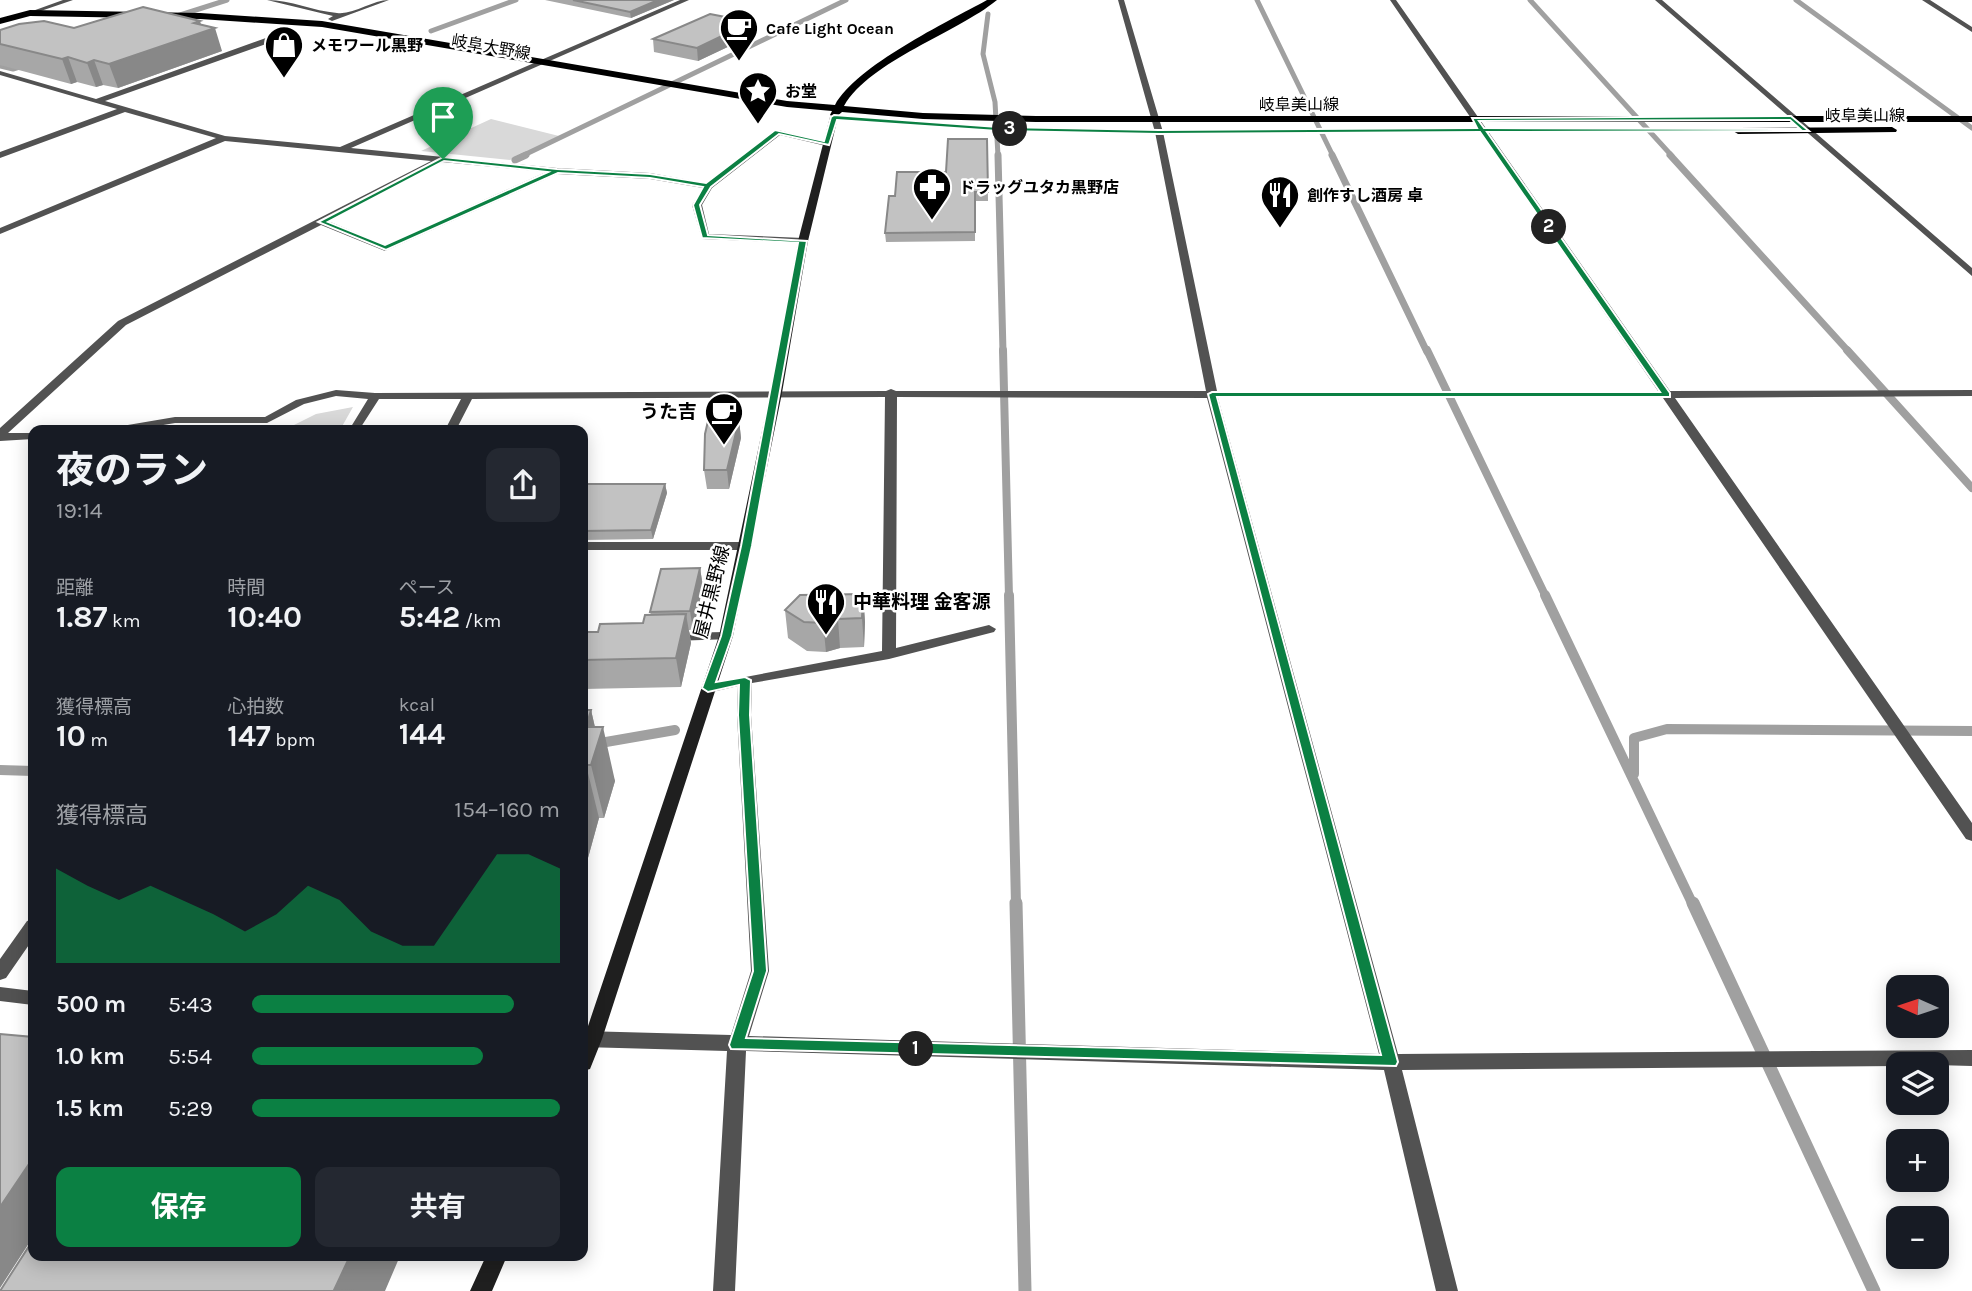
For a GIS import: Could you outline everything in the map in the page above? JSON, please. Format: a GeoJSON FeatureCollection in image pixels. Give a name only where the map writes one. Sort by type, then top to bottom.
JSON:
{"type":"FeatureCollection","features":[{"type":"Feature","properties":{"kind":"main road"},"geometry":{"type":"LineString","coordinates":[[835,112],[853,88],[889,61],[993,0]]}},
{"type":"Feature","properties":{"kind":"main road","name":"岐阜大野線"},"geometry":{"type":"LineString","coordinates":[[1,18],[30,12],[200,16],[322,24],[386,33],[542,67],[835,112]]}},
{"type":"Feature","properties":{"kind":"main road","name":"岐阜大野線"},"geometry":{"type":"LineString","coordinates":[[1,18],[287,31],[363,41]]}},
{"type":"Feature","properties":{"kind":"main road","name":"岐阜大野線"},"geometry":{"type":"LineString","coordinates":[[500,65],[528,70],[542,67]]}},
{"type":"Feature","properties":{"kind":"main road"},"geometry":{"type":"LineString","coordinates":[[747,108],[835,112],[986,128],[1132,131]]}},
{"type":"Feature","properties":{"kind":"main road","name":"岐阜美山線"},"geometry":{"type":"LineString","coordinates":[[835,112],[1156,120],[1972,119]]}},
{"type":"Feature","properties":{"kind":"main road","name":"屋井黒野線"},"geometry":{"type":"LineString","coordinates":[[588,1039],[726,636],[776,393],[803,241],[835,112]]}},
{"type":"Feature","properties":{"kind":"main road","name":"岐阜美山線"},"geometry":{"type":"LineString","coordinates":[[1267,131],[1972,130]]}},
{"type":"Feature","properties":{"kind":"main road"},"geometry":{"type":"LineString","coordinates":[[1146,131],[1173,131]]}},
{"type":"Feature","properties":{"kind":"main road"},"geometry":{"type":"LineString","coordinates":[[481,1291],[495,1261]]}},
{"type":"Feature","properties":{"kind":"street"},"geometry":{"type":"LineString","coordinates":[[30,12],[70,0]]}},
{"type":"Feature","properties":{"kind":"street"},"geometry":{"type":"LineString","coordinates":[[270,0],[340,16]]}},
{"type":"Feature","properties":{"kind":"street"},"geometry":{"type":"LineString","coordinates":[[322,24],[386,0]]}},
{"type":"Feature","properties":{"kind":"street"},"geometry":{"type":"LineString","coordinates":[[542,67],[686,0]]}},
{"type":"Feature","properties":{"kind":"street"},"geometry":{"type":"LineString","coordinates":[[1121,0],[1159,132],[1212,394],[1391,1062],[1447,1291]]}},
{"type":"Feature","properties":{"kind":"street"},"geometry":{"type":"LineString","coordinates":[[1393,0],[1972,835]]}},
{"type":"Feature","properties":{"kind":"street"},"geometry":{"type":"LineString","coordinates":[[1658,0],[1972,273]]}},
{"type":"Feature","properties":{"kind":"street"},"geometry":{"type":"LineString","coordinates":[[1925,0],[1972,30]]}},
{"type":"Feature","properties":{"kind":"street"},"geometry":{"type":"LineString","coordinates":[[97,101],[280,36],[287,31]]}},
{"type":"Feature","properties":{"kind":"street"},"geometry":{"type":"LineString","coordinates":[[341,149],[528,70]]}},
{"type":"Feature","properties":{"kind":"street"},"geometry":{"type":"LineString","coordinates":[[0,73],[224,138],[557,171],[650,176],[708,186]]}},
{"type":"Feature","properties":{"kind":"street"},"geometry":{"type":"LineString","coordinates":[[0,155],[123,110]]}},
{"type":"Feature","properties":{"kind":"street"},"geometry":{"type":"LineString","coordinates":[[803,241],[705,237],[696,205],[708,186],[778,132],[827,144]]}},
{"type":"Feature","properties":{"kind":"street"},"geometry":{"type":"LineString","coordinates":[[0,231],[224,138]]}},
{"type":"Feature","properties":{"kind":"street"},"geometry":{"type":"LineString","coordinates":[[0,435],[122,323],[443,159]]}},
{"type":"Feature","properties":{"kind":"street"},"geometry":{"type":"LineString","coordinates":[[322,222],[386,248],[557,171]]}},
{"type":"Feature","properties":{"kind":"street"},"geometry":{"type":"LineString","coordinates":[[149,425],[175,421],[267,420],[300,402],[336,393],[375,396],[776,393],[1972,393]]}},
{"type":"Feature","properties":{"kind":"street"},"geometry":{"type":"LineString","coordinates":[[889,654],[891,393]]}},
{"type":"Feature","properties":{"kind":"street"},"geometry":{"type":"LineString","coordinates":[[453,425],[468,395]]}},
{"type":"Feature","properties":{"kind":"street"},"geometry":{"type":"LineString","coordinates":[[357,425],[375,396]]}},
{"type":"Feature","properties":{"kind":"street"},"geometry":{"type":"LineString","coordinates":[[0,435],[28,436]]}},
{"type":"Feature","properties":{"kind":"street"},"geometry":{"type":"LineString","coordinates":[[588,546],[746,546]]}},
{"type":"Feature","properties":{"kind":"street"},"geometry":{"type":"LineString","coordinates":[[708,688],[889,654],[989,629]]}},
{"type":"Feature","properties":{"kind":"street"},"geometry":{"type":"LineString","coordinates":[[661,637],[726,636]]}},
{"type":"Feature","properties":{"kind":"street"},"geometry":{"type":"LineString","coordinates":[[724,1291],[737,1045],[760,971],[744,715],[745,680]]}},
{"type":"Feature","properties":{"kind":"street"},"geometry":{"type":"LineString","coordinates":[[0,973],[28,933]]}},
{"type":"Feature","properties":{"kind":"street"},"geometry":{"type":"LineString","coordinates":[[0,994],[28,997]]}},
{"type":"Feature","properties":{"kind":"street"},"geometry":{"type":"LineString","coordinates":[[588,1039],[1391,1062],[1972,1058]]}},
{"type":"Feature","properties":{"kind":"shaded area"},"geometry":{"type":"Polygon","coordinates":[[[491,119],[559,136],[510,160],[421,151],[491,119]]]}},
{"type":"Feature","properties":{"kind":"shaded area"},"geometry":{"type":"Polygon","coordinates":[[[353,407],[343,425],[294,425],[316,414],[353,407]]]}},
{"type":"Feature","properties":{"kind":"building"},"geometry":{"type":"Polygon","coordinates":[[[573,0],[658,0],[630,12],[573,0]]]}},
{"type":"Feature","properties":{"kind":"building"},"geometry":{"type":"Polygon","coordinates":[[[143,7],[200,21],[194,23],[215,28],[109,64],[94,60],[87,63],[68,57],[62,59],[0,44],[0,30],[19,24],[44,21],[74,28],[143,7]]]}},
{"type":"Feature","properties":{"kind":"building"},"geometry":{"type":"Polygon","coordinates":[[[710,14],[751,22],[697,48],[653,39],[710,14]]]}},
{"type":"Feature","properties":{"kind":"building","name":"ドラッグユタカ黒野店"},"geometry":{"type":"Polygon","coordinates":[[[948,139],[987,139],[988,192],[975,192],[975,232],[885,233],[889,196],[895,196],[897,172],[946,172],[948,139]]]}},
{"type":"Feature","properties":{"kind":"building"},"geometry":{"type":"Polygon","coordinates":[[[739,420],[727,470],[704,470],[708,421],[739,420]]]}},
{"type":"Feature","properties":{"kind":"building"},"geometry":{"type":"Polygon","coordinates":[[[588,484],[665,484],[651,530],[588,531],[588,484]]]}},
{"type":"Feature","properties":{"kind":"building"},"geometry":{"type":"Polygon","coordinates":[[[700,568],[690,611],[650,612],[661,569],[700,568]]]}},
{"type":"Feature","properties":{"kind":"building"},"geometry":{"type":"Polygon","coordinates":[[[863,594],[862,618],[823,623],[804,622],[785,610],[800,595],[863,594]]]}},
{"type":"Feature","properties":{"kind":"building"},"geometry":{"type":"Polygon","coordinates":[[[686,614],[676,658],[588,660],[588,632],[598,632],[600,624],[643,623],[645,615],[686,614]]]}},
{"type":"Feature","properties":{"kind":"building"},"geometry":{"type":"Polygon","coordinates":[[[588,727],[603,727],[591,765],[588,765],[588,727]]]}},
{"type":"Feature","properties":{"kind":"building"},"geometry":{"type":"Polygon","coordinates":[[[0,1034],[28,1037],[28,1165],[0,1207],[0,1034]]]}},
{"type":"Feature","properties":{"kind":"building"},"geometry":{"type":"Polygon","coordinates":[[[28,1248],[28,1261],[348,1261],[334,1290],[355,1291],[0,1291],[28,1248]]]}},
{"type":"Feature","properties":{"kind":"waterway"},"geometry":{"type":"LineString","coordinates":[[177,16],[227,0]]}},
{"type":"Feature","properties":{"kind":"waterway"},"geometry":{"type":"LineString","coordinates":[[431,31],[516,0]]}},
{"type":"Feature","properties":{"kind":"waterway"},"geometry":{"type":"LineString","coordinates":[[522,156],[846,0]]}},
{"type":"Feature","properties":{"kind":"waterway"},"geometry":{"type":"LineString","coordinates":[[1257,0],[1333,156]]}},
{"type":"Feature","properties":{"kind":"waterway"},"geometry":{"type":"LineString","coordinates":[[1530,0],[1672,156]]}},
{"type":"Feature","properties":{"kind":"waterway"},"geometry":{"type":"LineString","coordinates":[[1796,0],[1972,128]]}},
{"type":"Feature","properties":{"kind":"waterway"},"geometry":{"type":"LineString","coordinates":[[988,14],[983,54],[995,102],[998,156]]}},
{"type":"Feature","properties":{"kind":"waterway"},"geometry":{"type":"LineString","coordinates":[[0,66],[13,69],[26,65]]}},
{"type":"Feature","properties":{"kind":"waterway"},"geometry":{"type":"LineString","coordinates":[[515,160],[526,155]]}},
{"type":"Feature","properties":{"kind":"waterway"},"geometry":{"type":"LineString","coordinates":[[998,155],[1003,352]]}},
{"type":"Feature","properties":{"kind":"waterway"},"geometry":{"type":"LineString","coordinates":[[1332,155],[1427,352]]}},
{"type":"Feature","properties":{"kind":"waterway"},"geometry":{"type":"LineString","coordinates":[[1670,155],[1849,352]]}},
{"type":"Feature","properties":{"kind":"waterway"},"geometry":{"type":"LineString","coordinates":[[1003,350],[1009,597]]}},
{"type":"Feature","properties":{"kind":"waterway"},"geometry":{"type":"LineString","coordinates":[[1427,350],[1546,597]]}},
{"type":"Feature","properties":{"kind":"waterway"},"geometry":{"type":"LineString","coordinates":[[1847,350],[1972,488]]}},
{"type":"Feature","properties":{"kind":"waterway"},"geometry":{"type":"LineString","coordinates":[[1009,595],[1016,905]]}},
{"type":"Feature","properties":{"kind":"waterway"},"geometry":{"type":"LineString","coordinates":[[1545,595],[1693,905]]}},
{"type":"Feature","properties":{"kind":"waterway"},"geometry":{"type":"LineString","coordinates":[[1634,774],[1634,738],[1667,729],[1972,731]]}},
{"type":"Feature","properties":{"kind":"waterway"},"geometry":{"type":"LineString","coordinates":[[588,745],[675,730]]}},
{"type":"Feature","properties":{"kind":"waterway"},"geometry":{"type":"LineString","coordinates":[[0,770],[28,771]]}},
{"type":"Feature","properties":{"kind":"waterway"},"geometry":{"type":"LineString","coordinates":[[1016,903],[1025,1291]]}},
{"type":"Feature","properties":{"kind":"waterway"},"geometry":{"type":"LineString","coordinates":[[1693,903],[1874,1291]]}},
{"type":"Feature","properties":{"kind":"place","name":"Cafe Light Ocean"},"geometry":{"type":"Point","coordinates":[739,62]}},
{"type":"Feature","properties":{"kind":"place","name":"メモワール黒野"},"geometry":{"type":"Point","coordinates":[284,79]}},
{"type":"Feature","properties":{"kind":"place","name":"お堂"},"geometry":{"type":"Point","coordinates":[758,125]}},
{"type":"Feature","properties":{"kind":"place","name":"ドラッグユタカ黒野店"},"geometry":{"type":"Point","coordinates":[932,221]}},
{"type":"Feature","properties":{"kind":"place","name":"創作すし酒房 卓"},"geometry":{"type":"Point","coordinates":[1280,229]}},
{"type":"Feature","properties":{"kind":"place","name":"うた吉"},"geometry":{"type":"Point","coordinates":[724,446]}},
{"type":"Feature","properties":{"kind":"place","name":"中華料理 金客源"},"geometry":{"type":"Point","coordinates":[826,636]}},
{"type":"Feature","properties":{"kind":"route"},"geometry":{"type":"LineString","coordinates":[[443,159],[322,222],[386,248],[557,171],[650,176],[708,186],[778,132],[827,144],[834,117],[998,129],[1159,132],[1482,130],[1806,131],[1791,118],[1474,120],[1482,130],[1667,395],[1212,394],[1391,1062],[737,1045],[760,971],[744,715],[745,680],[708,688],[726,636],[746,546],[803,241],[705,237],[696,205],[708,186],[650,176],[557,171],[443,159]]}}]}
